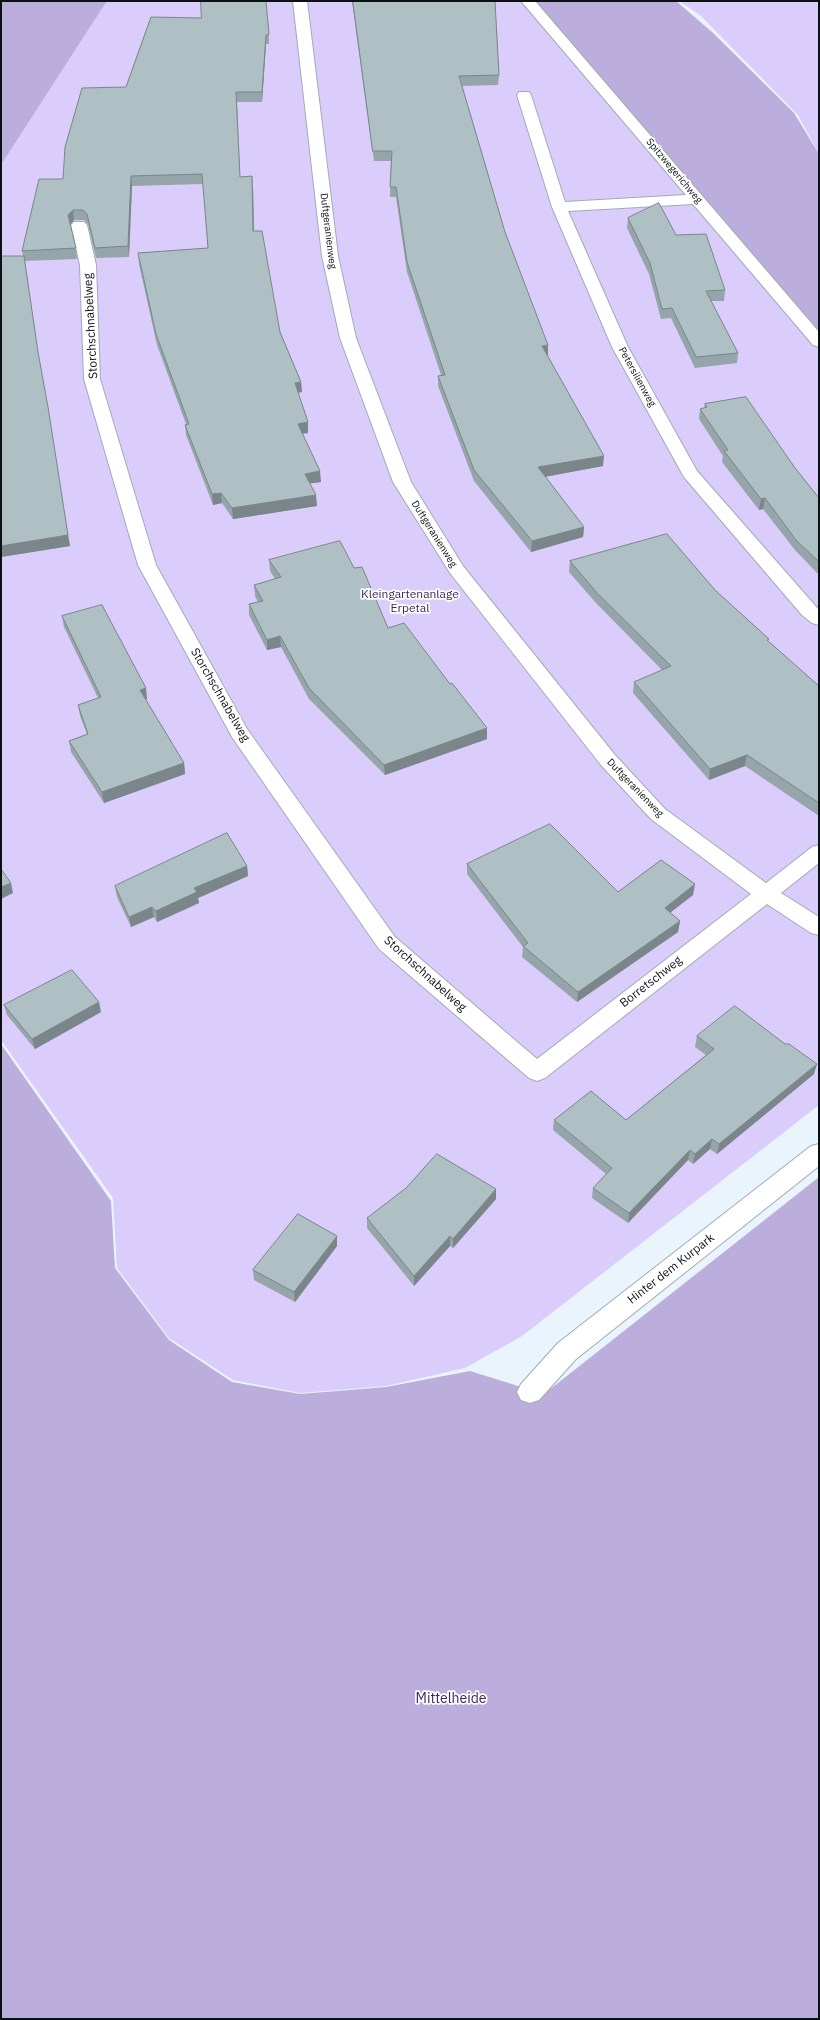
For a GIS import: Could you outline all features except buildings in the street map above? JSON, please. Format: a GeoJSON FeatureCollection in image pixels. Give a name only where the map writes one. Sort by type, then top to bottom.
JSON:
{"type":"FeatureCollection","features":[{"type":"Feature","properties":{"kind":"street","name":"Duftgeranienweg"},"geometry":{"type":"LineString","coordinates":[[300,1],[330,256],[348,338],[402,482],[456,568],[608,760],[658,814],[765,892],[819,927]]}},
{"type":"Feature","properties":{"kind":"street","name":"Spitzwegerichweg"},"geometry":{"type":"LineString","coordinates":[[528,1],[819,342]]}},
{"type":"Feature","properties":{"kind":"street","name":"Petersilienweg"},"geometry":{"type":"LineString","coordinates":[[524,95],[559,207],[620,347],[690,473],[810,611],[819,619]]}},
{"type":"Feature","properties":{"kind":"street"},"geometry":{"type":"LineString","coordinates":[[559,207],[697,199]]}},
{"type":"Feature","properties":{"kind":"street","name":"Storchschnabelweg"},"geometry":{"type":"LineString","coordinates":[[80,225],[88,266],[92,379],[147,565],[240,732],[387,943],[537,1072]]}},
{"type":"Feature","properties":{"kind":"street"},"geometry":{"type":"LineString","coordinates":[[765,892],[819,852]]}},
{"type":"Feature","properties":{"kind":"street","name":"Borretschweg"},"geometry":{"type":"LineString","coordinates":[[537,1072],[765,892]]}},
{"type":"Feature","properties":{"kind":"street","name":"Hinter dem Kurpark"},"geometry":{"type":"LineString","coordinates":[[530,1392],[567,1351],[819,1153]]}},
{"type":"Feature","properties":{"kind":"green space"},"geometry":{"type":"Polygon","coordinates":[[[1,1],[107,1],[1,165],[1,1]]]}},
{"type":"Feature","properties":{"kind":"green space","name":"Kleingartenanlage Erpetal"},"geometry":{"type":"Polygon","coordinates":[[[107,1],[676,1],[713,33],[794,113],[819,163],[819,1105],[522,1336],[465,1368],[386,1386],[300,1393],[233,1380],[169,1338],[117,1268],[113,1198],[1,1040],[1,165],[107,1]]]}},
{"type":"Feature","properties":{"kind":"green space"},"geometry":{"type":"Polygon","coordinates":[[[528,1],[676,1],[713,33],[794,113],[819,154],[819,342],[528,1]]]}},
{"type":"Feature","properties":{"kind":"green space"},"geometry":{"type":"Polygon","coordinates":[[[679,1],[819,1],[819,154],[798,115],[700,15],[679,1]]]}},
{"type":"Feature","properties":{"kind":"green space","name":"Mittelheide"},"geometry":{"type":"Polygon","coordinates":[[[1,1044],[111,1201],[115,1268],[169,1340],[232,1382],[300,1394],[386,1387],[470,1371],[544,1394],[819,1177],[819,2019],[1,2019],[1,1044]]]}}]}
